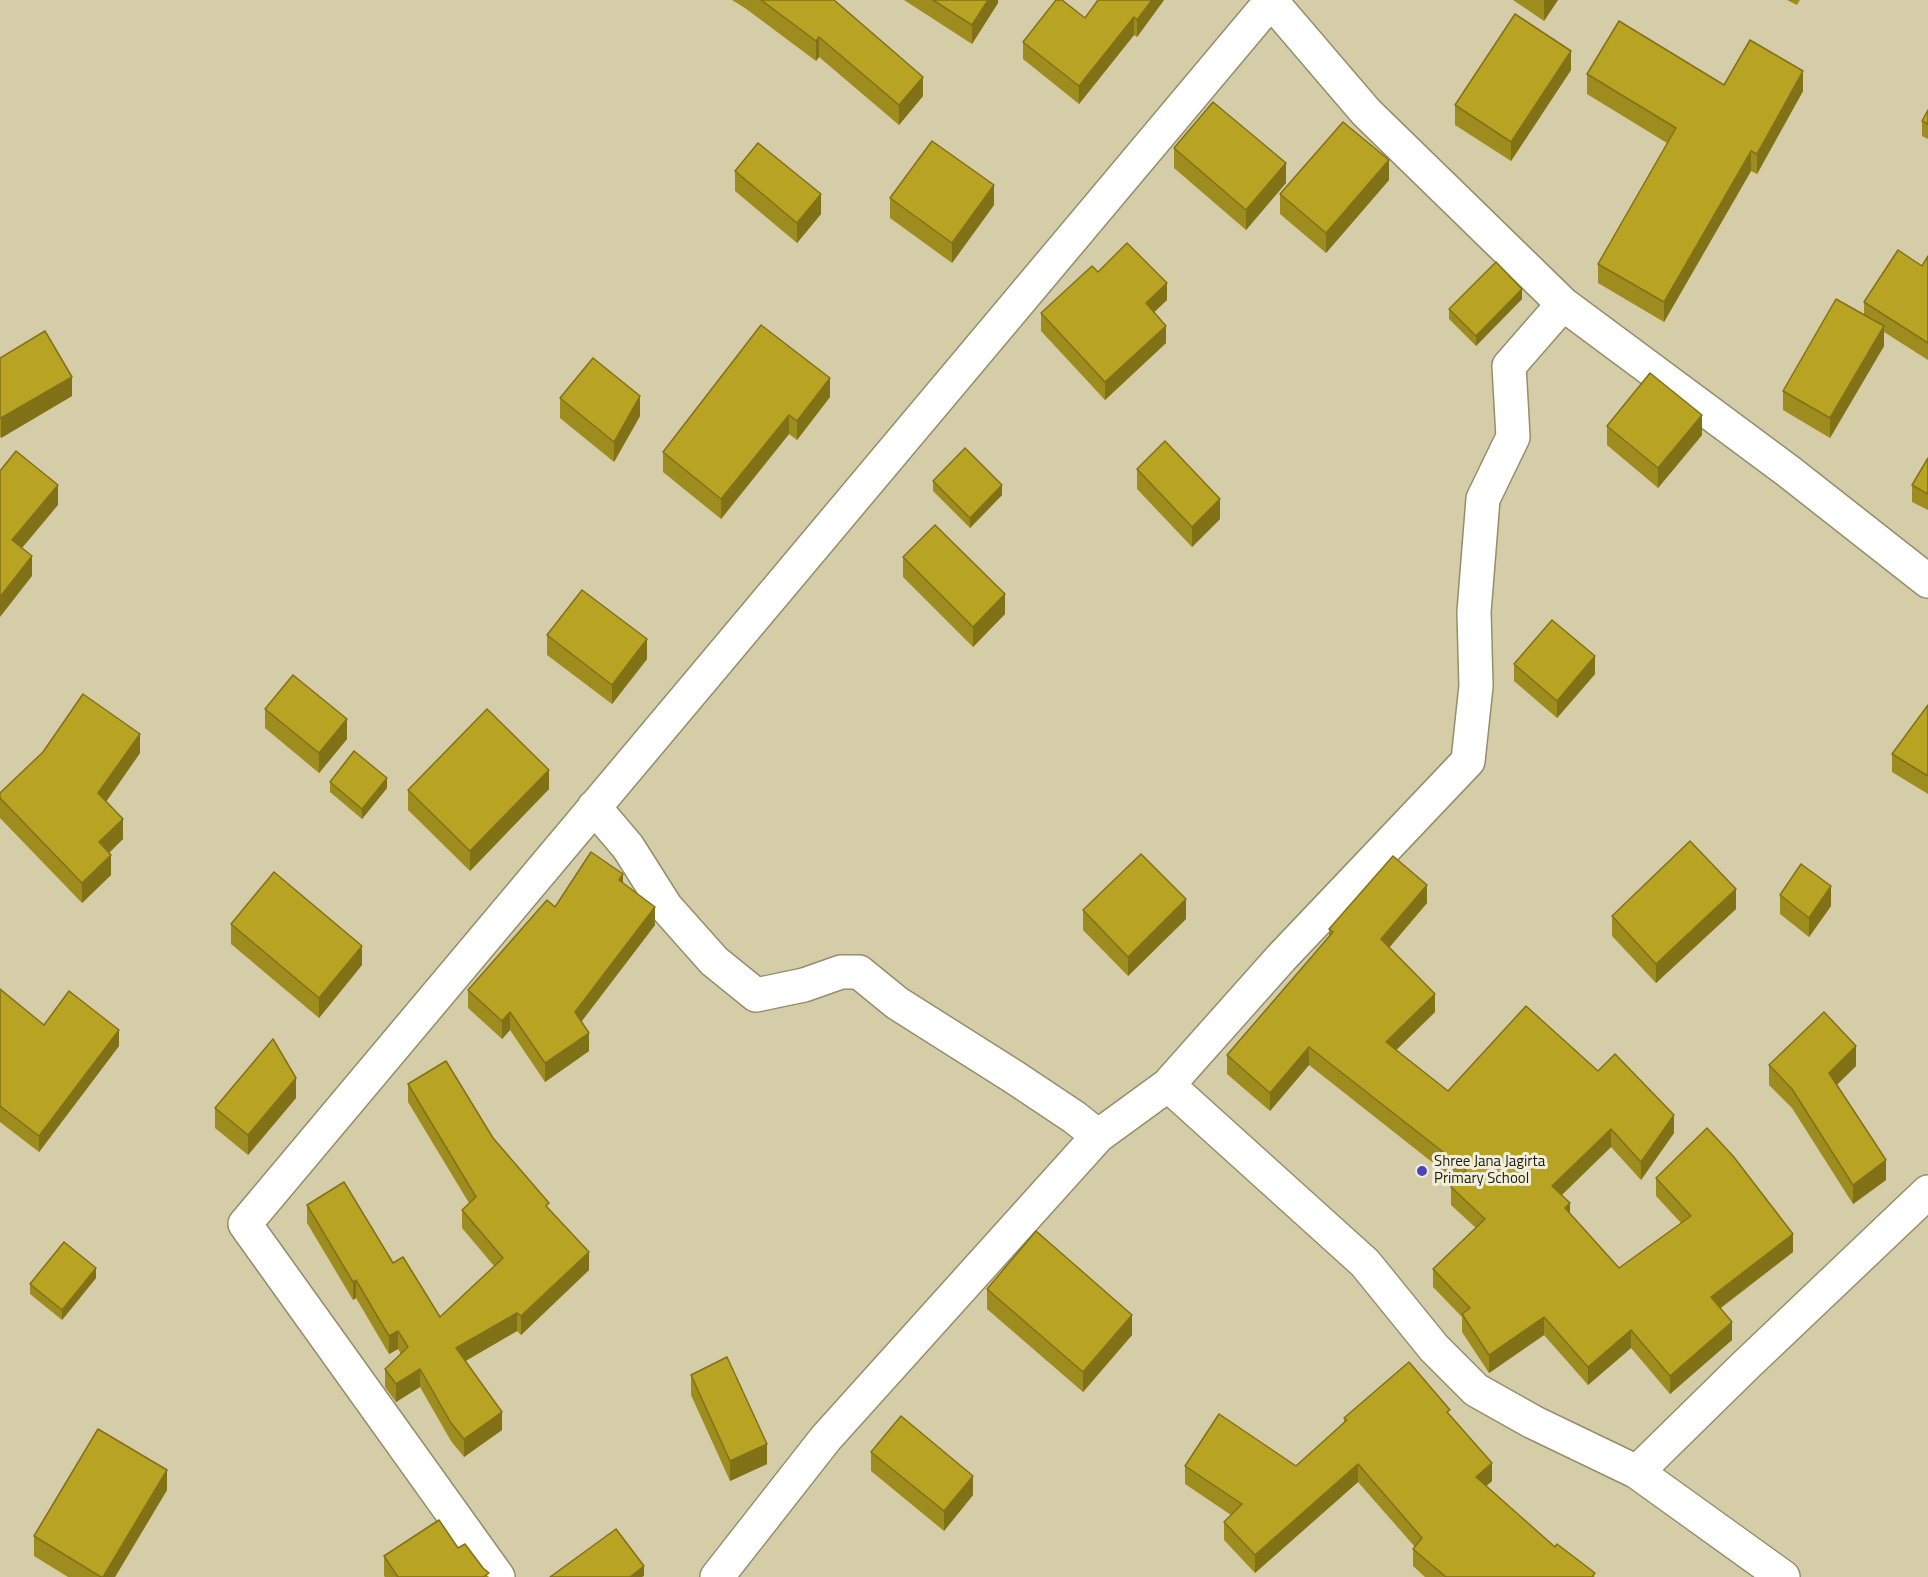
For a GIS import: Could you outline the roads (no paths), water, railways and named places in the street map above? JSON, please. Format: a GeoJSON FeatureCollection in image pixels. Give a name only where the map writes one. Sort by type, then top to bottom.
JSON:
{"type":"FeatureCollection","features":[{"type":"Feature","properties":{"kind":"street"},"geometry":{"type":"LineString","coordinates":[[498,1577],[245,1224],[1272,1],[1366,112],[1563,304],[1788,471],[1928,581]]}},
{"type":"Feature","properties":{"kind":"street"},"geometry":{"type":"LineString","coordinates":[[717,1577],[826,1438],[1098,1136],[1168,1085],[1281,958],[1468,762],[1476,686],[1474,612],[1483,499],[1513,437],[1509,366],[1563,304]]}},
{"type":"Feature","properties":{"kind":"street"},"geometry":{"type":"LineString","coordinates":[[594,807],[628,847],[666,907],[714,961],[756,995],[804,985],[841,972],[859,972],[897,1003],[1074,1117],[1098,1136]]}},
{"type":"Feature","properties":{"kind":"street"},"geometry":{"type":"LineString","coordinates":[[1168,1085],[1365,1263],[1434,1348],[1476,1390],[1533,1422],[1637,1472],[1783,1577]]}},
{"type":"Feature","properties":{"kind":"street"},"geometry":{"type":"LineString","coordinates":[[1637,1472],[1928,1192]]}},
{"type":"Feature","properties":{"kind":"place","name":"Shree Jana Jagirta Primary School"},"geometry":{"type":"Point","coordinates":[1422,1171]}}]}
